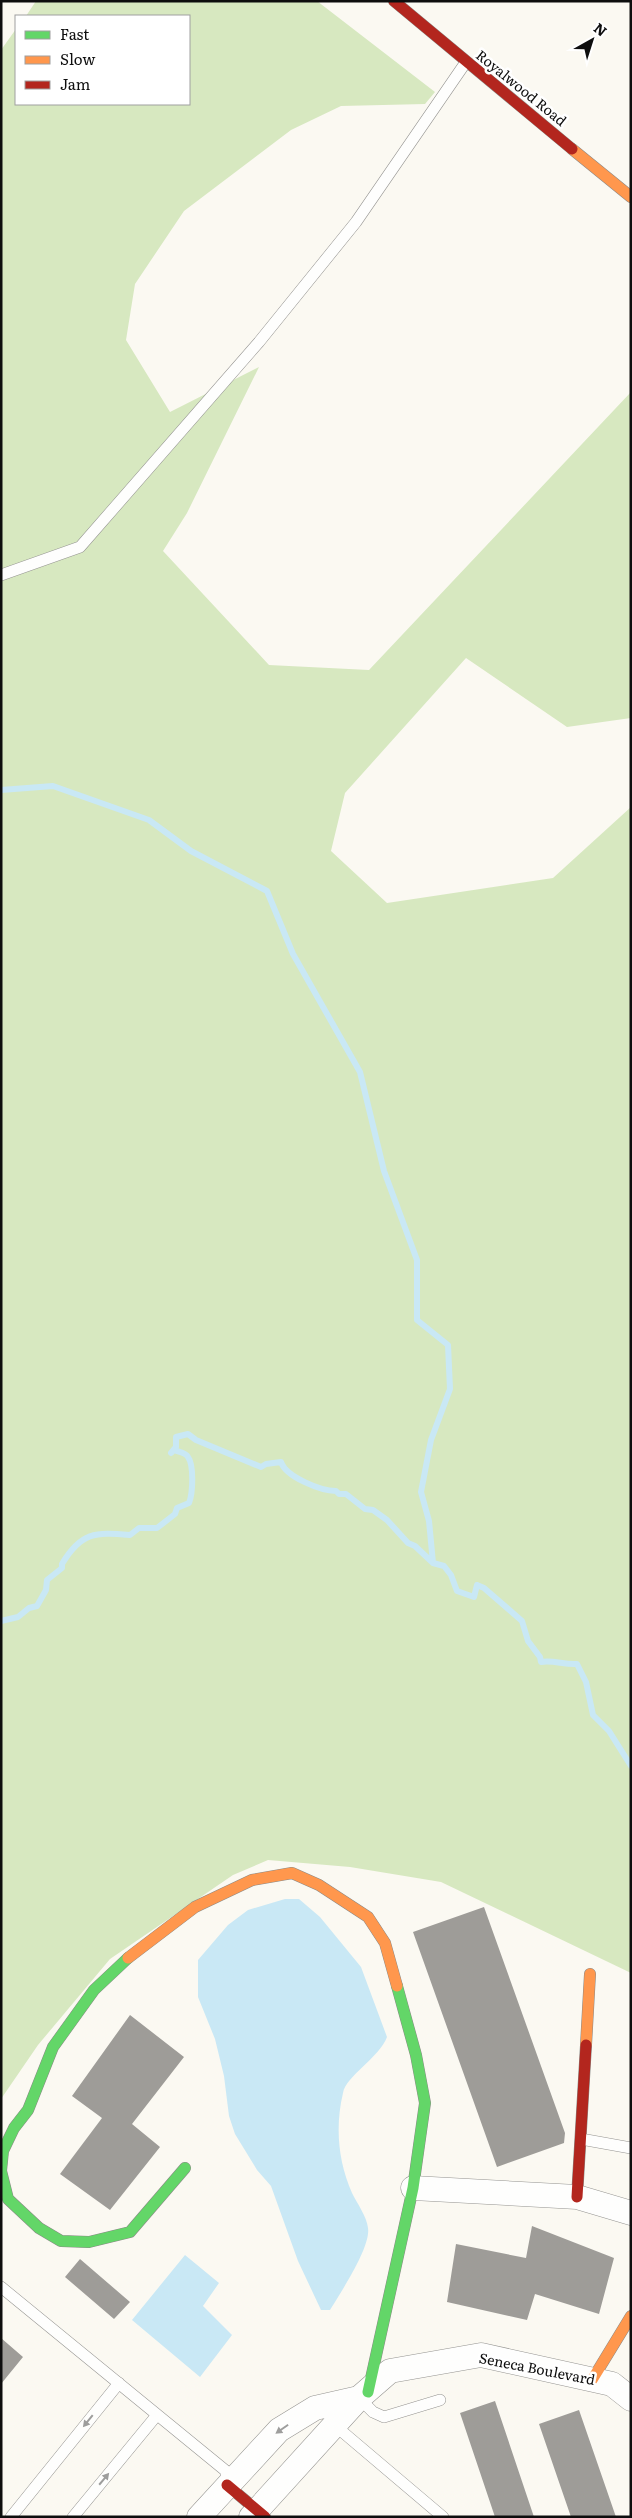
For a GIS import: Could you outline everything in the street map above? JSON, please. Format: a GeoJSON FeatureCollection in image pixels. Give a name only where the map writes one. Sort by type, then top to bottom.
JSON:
{"type":"FeatureCollection","features":[{"type":"Feature","properties":{"kind":"street","name":"Royalwood Road"},"geometry":{"type":"LineString","coordinates":[[394,1],[631,197]]}},
{"type":"Feature","properties":{"kind":"street"},"geometry":{"type":"LineString","coordinates":[[185,2168],[130,2232],[89,2242],[61,2242],[40,2228],[8,2200],[1,2171],[3,2151],[14,2128],[28,2110],[53,2047],[94,1990],[134,1952],[195,1907],[252,1880],[292,1873],[319,1885],[368,1917],[385,1943],[416,2055],[425,2103],[413,2188],[363,2395],[315,2408],[278,2430],[199,2517]]}},
{"type":"Feature","properties":{"kind":"street"},"geometry":{"type":"LineString","coordinates":[[577,2197],[590,1974]]}},
{"type":"Feature","properties":{"kind":"street"},"geometry":{"type":"LineString","coordinates":[[413,2188],[577,2197],[631,2213]]}},
{"type":"Feature","properties":{"kind":"street"},"geometry":{"type":"LineString","coordinates":[[592,2380],[631,2316]]}},
{"type":"Feature","properties":{"kind":"street","name":"Seneca Boulevard"},"geometry":{"type":"LineString","coordinates":[[258,2515],[335,2425],[363,2395],[390,2371],[480,2355],[612,2384],[631,2399]]}},
{"type":"Feature","properties":{"kind":"street"},"geometry":{"type":"LineString","coordinates":[[227,2485],[258,2515]]}},
{"type":"Feature","properties":{"kind":"lane"},"geometry":{"type":"LineString","coordinates":[[1,575],[80,547],[259,342],[356,222],[466,62]]}},
{"type":"Feature","properties":{"kind":"lane"},"geometry":{"type":"LineString","coordinates":[[581,2138],[631,2148]]}},
{"type":"Feature","properties":{"kind":"lane"},"geometry":{"type":"LineString","coordinates":[[2,2290],[226,2471],[227,2485]]}},
{"type":"Feature","properties":{"kind":"lane"},"geometry":{"type":"LineString","coordinates":[[11,2517],[119,2383]]}},
{"type":"Feature","properties":{"kind":"lane"},"geometry":{"type":"LineString","coordinates":[[363,2395],[374,2412],[384,2416],[440,2400]]}},
{"type":"Feature","properties":{"kind":"lane"},"geometry":{"type":"LineString","coordinates":[[315,2408],[443,2517]]}},
{"type":"Feature","properties":{"kind":"lane"},"geometry":{"type":"LineString","coordinates":[[73,2517],[157,2415]]}},
{"type":"Feature","properties":{"kind":"green space"},"geometry":{"type":"Polygon","coordinates":[[[36,1],[317,1],[435,92],[425,104],[341,106],[291,130],[184,211],[135,284],[126,340],[170,412],[259,367],[187,513],[163,551],[269,665],[369,670],[631,392],[631,718],[567,727],[466,658],[345,793],[331,851],[387,903],[553,878],[631,807],[631,1973],[441,1882],[350,1867],[268,1860],[233,1875],[110,1959],[38,2045],[1,2099],[1,50],[15,30],[15,105],[190,105],[190,15],[27,15],[36,1]]]}},
{"type":"Feature","properties":{"kind":"water"},"geometry":{"type":"Polygon","coordinates":[[[285,1899],[299,1899],[320,1917],[361,1967],[387,2037],[377,2052],[350,2080],[343,2093],[339,2118],[341,2156],[347,2181],[366,2219],[368,2236],[360,2258],[330,2310],[321,2310],[298,2261],[271,2186],[257,2170],[235,2134],[229,2116],[224,2076],[215,2039],[198,1997],[198,1960],[228,1925],[248,1910],[285,1899]]]}},
{"type":"Feature","properties":{"kind":"water"},"geometry":{"type":"Polygon","coordinates":[[[185,2255],[219,2283],[203,2306],[232,2335],[200,2377],[132,2320],[185,2255]]]}},
{"type":"Feature","properties":{"kind":"building"},"geometry":{"type":"Polygon","coordinates":[[[484,1907],[565,2133],[564,2143],[497,2167],[413,1932],[484,1907]]]}},
{"type":"Feature","properties":{"kind":"building"},"geometry":{"type":"Polygon","coordinates":[[[130,2015],[184,2057],[132,2124],[160,2147],[110,2210],[60,2174],[102,2118],[72,2096],[130,2015]]]}},
{"type":"Feature","properties":{"kind":"building"},"geometry":{"type":"Polygon","coordinates":[[[532,2226],[614,2258],[599,2314],[535,2294],[527,2320],[447,2302],[456,2244],[526,2258],[532,2226]]]}},
{"type":"Feature","properties":{"kind":"building"},"geometry":{"type":"Polygon","coordinates":[[[80,2259],[130,2302],[114,2319],[65,2277],[80,2259]]]}},
{"type":"Feature","properties":{"kind":"building"},"geometry":{"type":"Polygon","coordinates":[[[1,2338],[23,2357],[1,2384],[1,2338]]]}},
{"type":"Feature","properties":{"kind":"building"},"geometry":{"type":"Polygon","coordinates":[[[495,2401],[534,2517],[495,2517],[460,2413],[495,2401]]]}},
{"type":"Feature","properties":{"kind":"building"},"geometry":{"type":"Polygon","coordinates":[[[579,2410],[616,2517],[571,2517],[539,2424],[579,2410]]]}},
{"type":"Feature","properties":{"kind":"waterway"},"geometry":{"type":"LineString","coordinates":[[1,790],[53,786],[149,820],[191,851],[267,891],[293,954],[360,1072],[384,1171],[417,1260],[417,1320],[448,1345],[450,1389],[431,1440],[421,1492],[429,1521],[433,1563]]}},
{"type":"Feature","properties":{"kind":"waterway"},"geometry":{"type":"LineString","coordinates":[[1,1621],[18,1617],[29,1608],[37,1606],[46,1590],[47,1580],[62,1568],[62,1564],[69,1553],[83,1540],[98,1534],[130,1535],[139,1528],[157,1528],[175,1514],[177,1508],[189,1503],[192,1479],[190,1461],[182,1453],[174,1450],[171,1453],[176,1447],[176,1437],[188,1434],[196,1440],[261,1467],[266,1464],[281,1462],[290,1473],[313,1486],[336,1491],[339,1494],[346,1494],[365,1509],[373,1510],[387,1520],[408,1543],[415,1546],[433,1563],[444,1566],[451,1575],[457,1591],[474,1597],[477,1585],[484,1588],[522,1621],[528,1641],[540,1657],[541,1662],[577,1664],[586,1682],[593,1715],[609,1731],[631,1766]]}},
{"type":"Feature","properties":{"kind":"traffic: fast"},"geometry":{"type":"LineString","coordinates":[[128,1958],[94,1990],[53,2047],[28,2110],[14,2128],[3,2151],[1,2171],[8,2199],[39,2228],[61,2241],[89,2242],[130,2232],[185,2168]]}},
{"type":"Feature","properties":{"kind":"traffic: fast"},"geometry":{"type":"LineString","coordinates":[[368,2392],[413,2188],[425,2103],[416,2055],[397,1986]]}},
{"type":"Feature","properties":{"kind":"traffic: slow"},"geometry":{"type":"LineString","coordinates":[[572,149],[631,197]]}},
{"type":"Feature","properties":{"kind":"traffic: slow"},"geometry":{"type":"LineString","coordinates":[[128,1958],[195,1907],[252,1880],[292,1873],[319,1885],[368,1917],[385,1943],[397,1986]]}},
{"type":"Feature","properties":{"kind":"traffic: slow"},"geometry":{"type":"LineString","coordinates":[[586,2045],[590,1974]]}},
{"type":"Feature","properties":{"kind":"traffic: slow"},"geometry":{"type":"LineString","coordinates":[[592,2380],[631,2316]]}},
{"type":"Feature","properties":{"kind":"traffic: jam"},"geometry":{"type":"LineString","coordinates":[[394,1],[572,149]]}},
{"type":"Feature","properties":{"kind":"traffic: jam"},"geometry":{"type":"LineString","coordinates":[[577,2197],[586,2045]]}},
{"type":"Feature","properties":{"kind":"traffic: jam"},"geometry":{"type":"LineString","coordinates":[[227,2485],[265,2517]]}}]}
